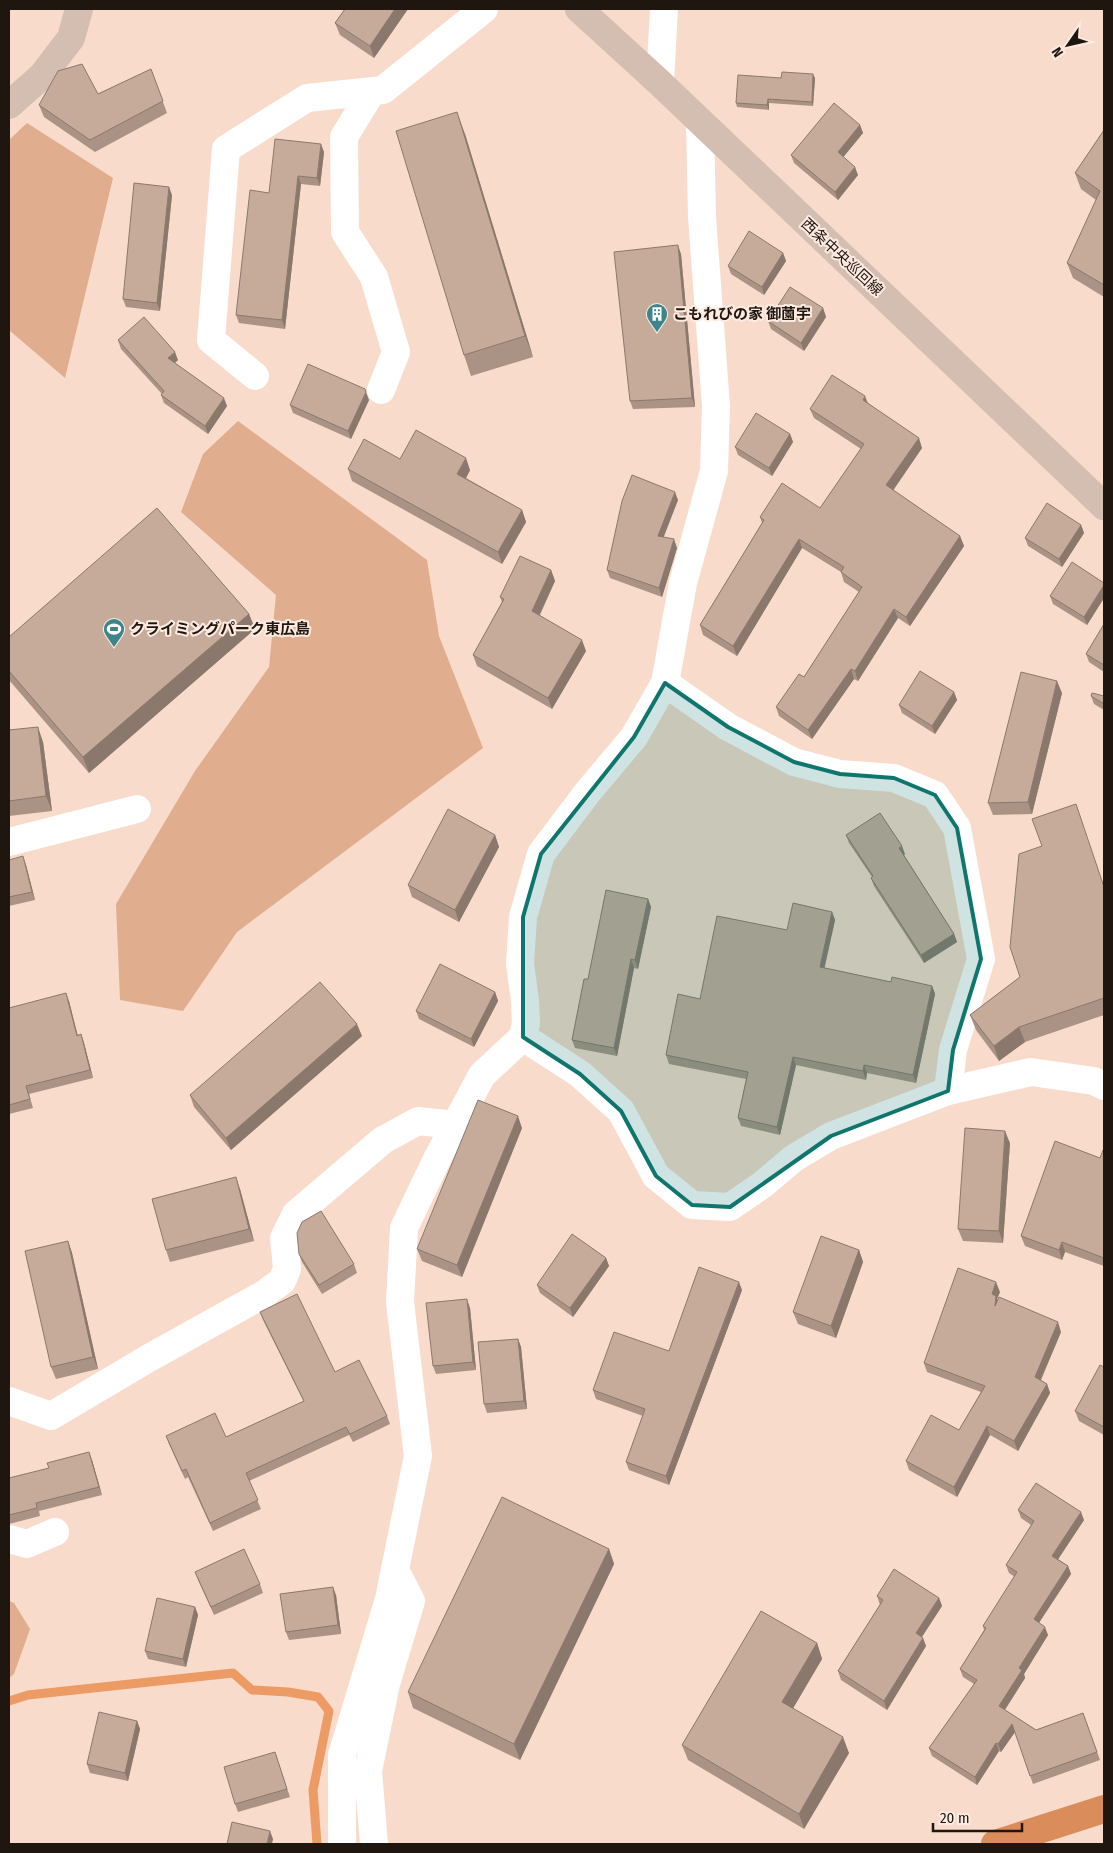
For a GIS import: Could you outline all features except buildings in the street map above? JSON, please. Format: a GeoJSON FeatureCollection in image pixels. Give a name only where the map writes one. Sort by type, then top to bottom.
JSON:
{"type":"FeatureCollection","features":[{"type":"Feature","properties":{"kind":"highway"},"geometry":{"type":"LineString","coordinates":[[994,1844],[1104,1809]]}},
{"type":"Feature","properties":{"kind":"street"},"geometry":{"type":"LineString","coordinates":[[9,105],[42,76],[71,38],[79,9]]}},
{"type":"Feature","properties":{"kind":"street"},"geometry":{"type":"LineString","coordinates":[[255,376],[211,340],[226,149],[307,98],[383,90],[484,9]]}},
{"type":"Feature","properties":{"kind":"street","name":"西条中央巡回線"},"geometry":{"type":"LineString","coordinates":[[579,9],[660,83],[1104,506]]}},
{"type":"Feature","properties":{"kind":"street"},"geometry":{"type":"LineString","coordinates":[[660,83],[664,9]]}},
{"type":"Feature","properties":{"kind":"street"},"geometry":{"type":"LineString","coordinates":[[372,91],[344,137],[345,232],[374,277],[396,352],[381,390]]}},
{"type":"Feature","properties":{"kind":"street"},"geometry":{"type":"LineString","coordinates":[[342,1844],[342,1755],[389,1599],[418,1456],[400,1302],[404,1228],[482,1075],[523,1038],[526,1023],[520,964],[523,917],[541,854],[587,792],[634,737],[665,683],[683,583],[714,471],[716,406],[702,217],[700,123]]}},
{"type":"Feature","properties":{"kind":"street"},"geometry":{"type":"LineString","coordinates":[[665,683],[728,727],[794,762],[840,774],[894,778],[935,795],[958,828],[980,959],[952,1050],[948,1091]]}},
{"type":"Feature","properties":{"kind":"street"},"geometry":{"type":"LineString","coordinates":[[9,842],[137,809]]}},
{"type":"Feature","properties":{"kind":"street"},"geometry":{"type":"LineString","coordinates":[[523,1038],[580,1074],[620,1111],[656,1176],[692,1205],[730,1207],[762,1185],[794,1158],[831,1136],[948,1091],[1031,1072],[1094,1081],[1104,1086]]}},
{"type":"Feature","properties":{"kind":"street"},"geometry":{"type":"LineString","coordinates":[[9,1401],[51,1416],[149,1358],[264,1294],[282,1281],[287,1269],[284,1238],[296,1214],[383,1140],[418,1121],[456,1125]]}},
{"type":"Feature","properties":{"kind":"street"},"geometry":{"type":"LineString","coordinates":[[9,1539],[27,1544],[55,1532]]}},
{"type":"Feature","properties":{"kind":"street"},"geometry":{"type":"LineString","coordinates":[[374,1844],[368,1771],[386,1684],[411,1601],[395,1570]]}},
{"type":"Feature","properties":{"kind":"highlighted area"},"geometry":{"type":"Polygon","coordinates":[[[665,683],[728,727],[794,762],[840,774],[894,778],[935,795],[957,828],[981,959],[953,1050],[948,1091],[831,1136],[730,1207],[692,1205],[656,1176],[621,1111],[580,1074],[523,1037],[523,917],[541,854],[634,737],[665,683]]]}},
{"type":"Feature","properties":{"kind":"shaded area"},"geometry":{"type":"Polygon","coordinates":[[[27,123],[113,178],[65,378],[9,330],[9,140],[27,123]]]}},
{"type":"Feature","properties":{"kind":"shaded area"},"geometry":{"type":"Polygon","coordinates":[[[238,421],[427,560],[439,636],[483,748],[237,932],[183,1011],[120,1000],[116,904],[195,771],[269,667],[276,595],[181,512],[203,454],[238,421]]]}},
{"type":"Feature","properties":{"kind":"shaded area"},"geometry":{"type":"Polygon","coordinates":[[[9,1601],[14,1603],[30,1629],[14,1674],[9,1678],[9,1601]]]}},
{"type":"Feature","properties":{"kind":"waterway"},"geometry":{"type":"LineString","coordinates":[[9,1701],[28,1695],[233,1673],[252,1690],[288,1692],[318,1697],[329,1711],[313,1790],[317,1844]]}},
{"type":"Feature","properties":{"kind":"place","name":"こもれびの家 御薗宇"},"geometry":{"type":"Point","coordinates":[657,333]}},
{"type":"Feature","properties":{"kind":"place","name":"クライミングパーク東広島"},"geometry":{"type":"Point","coordinates":[114,648]}}]}
